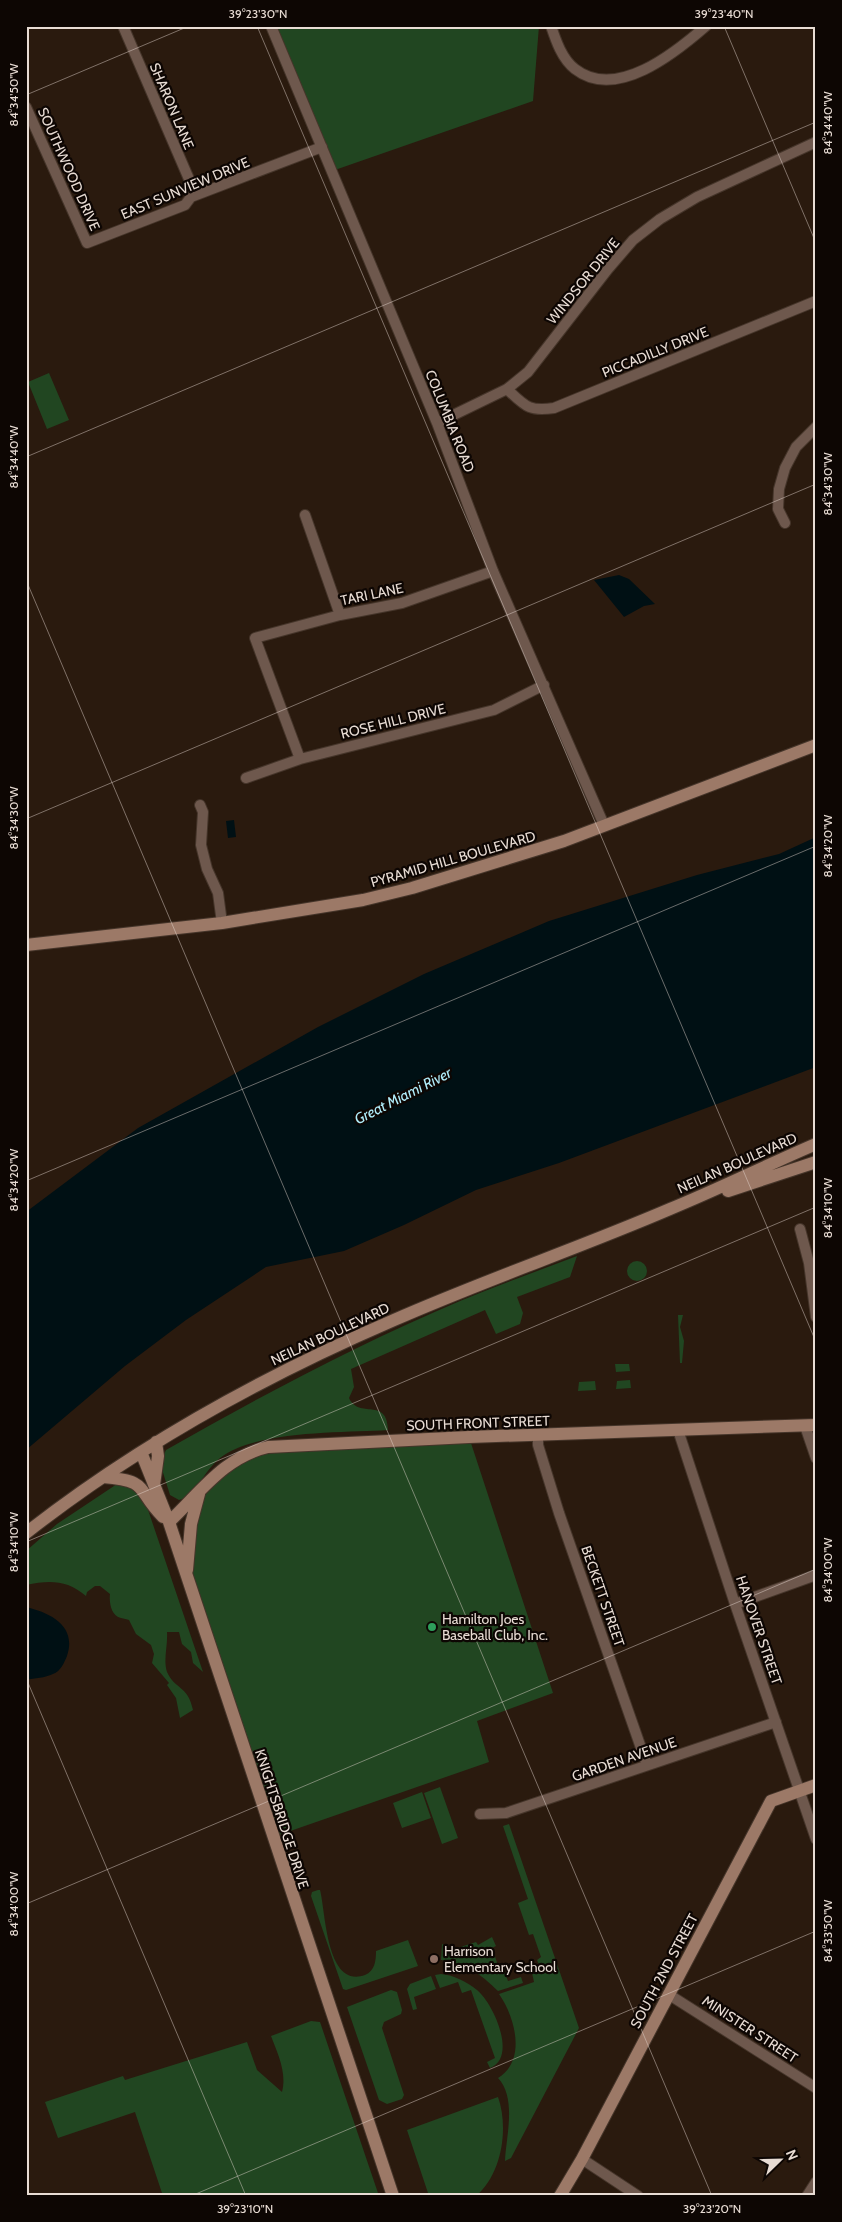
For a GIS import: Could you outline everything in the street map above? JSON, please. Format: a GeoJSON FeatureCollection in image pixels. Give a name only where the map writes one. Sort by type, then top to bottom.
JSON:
{"type":"FeatureCollection","features":[{"type":"Feature","properties":{"kind":"street","name":"SHARON LANE"},"geometry":{"type":"LineString","coordinates":[[124,26],[192,186],[191,197]]}},
{"type":"Feature","properties":{"kind":"street","name":"COLUMBIA ROAD"},"geometry":{"type":"LineString","coordinates":[[271,26],[437,423],[494,572],[604,825]]}},
{"type":"Feature","properties":{"kind":"street"},"geometry":{"type":"LineString","coordinates":[[551,26],[559,49],[574,69],[590,77],[606,81],[637,72],[669,56],[706,26]]}},
{"type":"Feature","properties":{"kind":"street","name":"SOUTHWOOD DRIVE"},"geometry":{"type":"LineString","coordinates":[[26,107],[87,243]]}},
{"type":"Feature","properties":{"kind":"street","name":"WINDSOR DRIVE"},"geometry":{"type":"LineString","coordinates":[[437,423],[508,389],[528,372],[627,247],[660,219],[697,197],[816,142]]}},
{"type":"Feature","properties":{"kind":"street","name":"EAST SUNVIEW DRIVE"},"geometry":{"type":"LineString","coordinates":[[87,243],[185,205],[191,197],[322,147]]}},
{"type":"Feature","properties":{"kind":"street","name":"PICCADILLY DRIVE"},"geometry":{"type":"LineString","coordinates":[[508,389],[527,408],[539,411],[554,408],[816,301]]}},
{"type":"Feature","properties":{"kind":"street"},"geometry":{"type":"LineString","coordinates":[[785,524],[778,509],[779,489],[785,468],[796,447],[816,428]]}},
{"type":"Feature","properties":{"kind":"street"},"geometry":{"type":"LineString","coordinates":[[305,515],[340,615]]}},
{"type":"Feature","properties":{"kind":"street","name":"TARI LANE"},"geometry":{"type":"LineString","coordinates":[[300,759],[256,638],[340,615],[402,603],[494,572]]}},
{"type":"Feature","properties":{"kind":"street","name":"ROSE HILL DRIVE"},"geometry":{"type":"LineString","coordinates":[[246,778],[300,759],[494,710],[544,685]]}},
{"type":"Feature","properties":{"kind":"street","name":"PYRAMID HILL BOULEVARD"},"geometry":{"type":"LineString","coordinates":[[26,945],[222,923],[362,900],[412,888],[513,858],[815,745]]}},
{"type":"Feature","properties":{"kind":"street"},"geometry":{"type":"LineString","coordinates":[[200,804],[203,812],[201,845],[207,869],[218,893],[222,923]]}},
{"type":"Feature","properties":{"kind":"street","name":"NEILAN BOULEVARD"},"geometry":{"type":"LineString","coordinates":[[26,1533],[58,1508],[156,1442],[265,1382],[393,1320],[670,1209],[816,1144]]}},
{"type":"Feature","properties":{"kind":"street","name":"NEILAN BOULEVARD"},"geometry":{"type":"LineString","coordinates":[[670,1209],[816,1162]]}},
{"type":"Feature","properties":{"kind":"street"},"geometry":{"type":"LineString","coordinates":[[800,1229],[812,1262],[816,1317]]}},
{"type":"Feature","properties":{"kind":"street"},"geometry":{"type":"LineString","coordinates":[[810,1426],[816,1458]]}},
{"type":"Feature","properties":{"kind":"street","name":"SOUTH FRONT STREET"},"geometry":{"type":"LineString","coordinates":[[168,1522],[235,1459],[251,1451],[268,1447],[810,1426]]}},
{"type":"Feature","properties":{"kind":"street","name":"HANOVER STREET"},"geometry":{"type":"LineString","coordinates":[[678,1430],[735,1604],[816,1839]]}},
{"type":"Feature","properties":{"kind":"street","name":"BECKETT STREET"},"geometry":{"type":"LineString","coordinates":[[538,1436],[538,1445],[559,1513],[647,1765]]}},
{"type":"Feature","properties":{"kind":"street"},"geometry":{"type":"LineString","coordinates":[[154,1485],[158,1456],[156,1442]]}},
{"type":"Feature","properties":{"kind":"street","name":"KNIGHTSBRIDGE DRIVE"},"geometry":{"type":"LineString","coordinates":[[141,1452],[187,1578],[393,2196]]}},
{"type":"Feature","properties":{"kind":"street"},"geometry":{"type":"LineString","coordinates":[[103,1477],[124,1479],[143,1488],[153,1507],[168,1522]]}},
{"type":"Feature","properties":{"kind":"street"},"geometry":{"type":"LineString","coordinates":[[187,1578],[191,1524],[199,1494]]}},
{"type":"Feature","properties":{"kind":"street"},"geometry":{"type":"LineString","coordinates":[[735,1604],[816,1575]]}},
{"type":"Feature","properties":{"kind":"street","name":"GARDEN AVENUE"},"geometry":{"type":"LineString","coordinates":[[480,1814],[506,1813],[776,1722]]}},
{"type":"Feature","properties":{"kind":"street","name":"SOUTH 2ND STREET"},"geometry":{"type":"LineString","coordinates":[[560,2196],[582,2159],[771,1801],[816,1785]]}},
{"type":"Feature","properties":{"kind":"street","name":"MINISTER STREET"},"geometry":{"type":"LineString","coordinates":[[668,1994],[816,2088]]}},
{"type":"Feature","properties":{"kind":"street"},"geometry":{"type":"LineString","coordinates":[[582,2159],[638,2196]]}},
{"type":"Feature","properties":{"kind":"street"},"geometry":{"type":"LineString","coordinates":[[807,2196],[816,2182]]}},
{"type":"Feature","properties":{"kind":"green space"},"geometry":{"type":"Polygon","coordinates":[[[271,26],[539,26],[533,101],[332,171],[271,26]]]}},
{"type":"Feature","properties":{"kind":"green space"},"geometry":{"type":"Polygon","coordinates":[[[49,373],[69,420],[47,429],[28,382],[49,373]]]}},
{"type":"Feature","properties":{"kind":"green space"},"geometry":{"type":"Polygon","coordinates":[[[577,1256],[570,1277],[517,1297],[523,1313],[520,1324],[496,1334],[485,1310],[351,1369],[354,1387],[349,1398],[359,1408],[378,1411],[383,1414],[388,1430],[300,1435],[255,1442],[235,1449],[220,1458],[185,1498],[179,1500],[170,1495],[160,1463],[166,1450],[274,1390],[384,1335],[474,1295],[577,1256]]]}},
{"type":"Feature","properties":{"kind":"green space"},"geometry":{"type":"Polygon","coordinates":[[[637,1261],[644,1264],[647,1271],[644,1278],[637,1281],[630,1278],[627,1271],[630,1264],[637,1261]]]}},
{"type":"Feature","properties":{"kind":"green space"},"geometry":{"type":"Polygon","coordinates":[[[678,1315],[683,1315],[680,1327],[684,1341],[682,1363],[680,1363],[678,1315]]]}},
{"type":"Feature","properties":{"kind":"green space"},"geometry":{"type":"Polygon","coordinates":[[[615,1364],[629,1364],[630,1371],[616,1372],[615,1364]]]}},
{"type":"Feature","properties":{"kind":"green space"},"geometry":{"type":"Polygon","coordinates":[[[630,1380],[631,1388],[616,1389],[617,1381],[630,1380]]]}},
{"type":"Feature","properties":{"kind":"green space"},"geometry":{"type":"Polygon","coordinates":[[[595,1381],[596,1390],[578,1391],[579,1382],[595,1381]]]}},
{"type":"Feature","properties":{"kind":"green space"},"geometry":{"type":"Polygon","coordinates":[[[469,1437],[553,1693],[477,1721],[489,1762],[273,1837],[187,1578],[199,1494],[251,1451],[469,1437]]]}},
{"type":"Feature","properties":{"kind":"green space"},"geometry":{"type":"Polygon","coordinates":[[[120,1482],[143,1495],[203,1672],[193,1663],[191,1652],[182,1644],[179,1632],[167,1632],[165,1663],[167,1672],[170,1678],[188,1696],[193,1710],[180,1718],[176,1698],[167,1685],[169,1683],[152,1663],[154,1654],[151,1645],[136,1634],[129,1620],[115,1615],[110,1605],[110,1594],[100,1586],[95,1586],[87,1592],[86,1596],[65,1584],[43,1582],[26,1585],[26,1551],[57,1524],[120,1482]]]}},
{"type":"Feature","properties":{"kind":"green space"},"geometry":{"type":"Polygon","coordinates":[[[440,1787],[458,1838],[442,1844],[424,1793],[440,1787]]]}},
{"type":"Feature","properties":{"kind":"green space"},"geometry":{"type":"Polygon","coordinates":[[[422,1792],[431,1818],[402,1828],[393,1803],[422,1792]]]}},
{"type":"Feature","properties":{"kind":"green space"},"geometry":{"type":"Polygon","coordinates":[[[509,1824],[579,2028],[511,2158],[505,2161],[509,2107],[504,2086],[498,2078],[513,2061],[515,2038],[510,2014],[499,1994],[534,1982],[532,1973],[541,1970],[537,1960],[541,1957],[533,1934],[529,1935],[518,1903],[528,1899],[503,1826],[509,1824]]]}},
{"type":"Feature","properties":{"kind":"green space"},"geometry":{"type":"Polygon","coordinates":[[[320,1890],[330,1946],[335,1960],[342,1971],[352,1976],[365,1975],[373,1968],[376,1951],[408,1940],[418,1966],[346,1990],[343,1989],[311,1896],[312,1892],[320,1890]]]}},
{"type":"Feature","properties":{"kind":"green space"},"geometry":{"type":"Polygon","coordinates":[[[492,1937],[496,1946],[492,1948],[500,1971],[504,1970],[508,1981],[521,1977],[523,1983],[498,1991],[466,1967],[441,1960],[442,1944],[445,1945],[448,1951],[476,1942],[478,1945],[492,1937]]]}},
{"type":"Feature","properties":{"kind":"green space"},"geometry":{"type":"Polygon","coordinates":[[[441,1974],[455,1977],[477,1990],[496,2017],[502,2042],[502,2053],[498,2062],[490,2068],[487,2062],[495,2058],[471,1990],[462,1993],[458,1982],[440,1988],[435,1975],[441,1974]]]}},
{"type":"Feature","properties":{"kind":"green space"},"geometry":{"type":"Polygon","coordinates":[[[431,1976],[436,1989],[414,1997],[417,2009],[413,2010],[407,1989],[410,1984],[431,1976]]]}},
{"type":"Feature","properties":{"kind":"green space"},"geometry":{"type":"Polygon","coordinates":[[[391,1990],[397,1992],[402,2010],[401,2014],[384,2022],[382,2028],[404,2095],[402,2099],[387,2104],[379,2100],[347,2007],[391,1990]]]}},
{"type":"Feature","properties":{"kind":"green space"},"geometry":{"type":"Polygon","coordinates":[[[311,2021],[320,2022],[379,2196],[163,2196],[135,2112],[58,2138],[45,2102],[123,2076],[125,2080],[247,2042],[257,2070],[282,2092],[283,2071],[271,2036],[311,2021]]]}},
{"type":"Feature","properties":{"kind":"green space"},"geometry":{"type":"Polygon","coordinates":[[[498,2097],[503,2122],[501,2150],[492,2176],[485,2187],[476,2196],[429,2196],[407,2130],[498,2097]]]}},
{"type":"Feature","properties":{"kind":"water"},"geometry":{"type":"Polygon","coordinates":[[[619,575],[629,579],[655,604],[644,606],[624,617],[594,580],[619,575]]]}},
{"type":"Feature","properties":{"kind":"water"},"geometry":{"type":"Polygon","coordinates":[[[234,820],[236,837],[228,838],[226,821],[234,820]]]}},
{"type":"Feature","properties":{"kind":"water","name":"Great Miami River"},"geometry":{"type":"Polygon","coordinates":[[[816,837],[816,1067],[559,1163],[476,1190],[404,1225],[344,1251],[266,1267],[186,1320],[125,1366],[26,1450],[26,1212],[138,1128],[318,1027],[424,974],[549,921],[697,875],[779,854],[816,837]]]}},
{"type":"Feature","properties":{"kind":"water"},"geometry":{"type":"Polygon","coordinates":[[[26,1607],[44,1613],[60,1622],[68,1637],[69,1646],[66,1659],[58,1671],[47,1676],[26,1680],[26,1607]]]}},
{"type":"Feature","properties":{"kind":"place","name":"Hamilton Joes Baseball Club, Inc."},"geometry":{"type":"Point","coordinates":[432,1627]}},
{"type":"Feature","properties":{"kind":"place","name":"Harrison Elementary School"},"geometry":{"type":"Point","coordinates":[434,1959]}}]}
